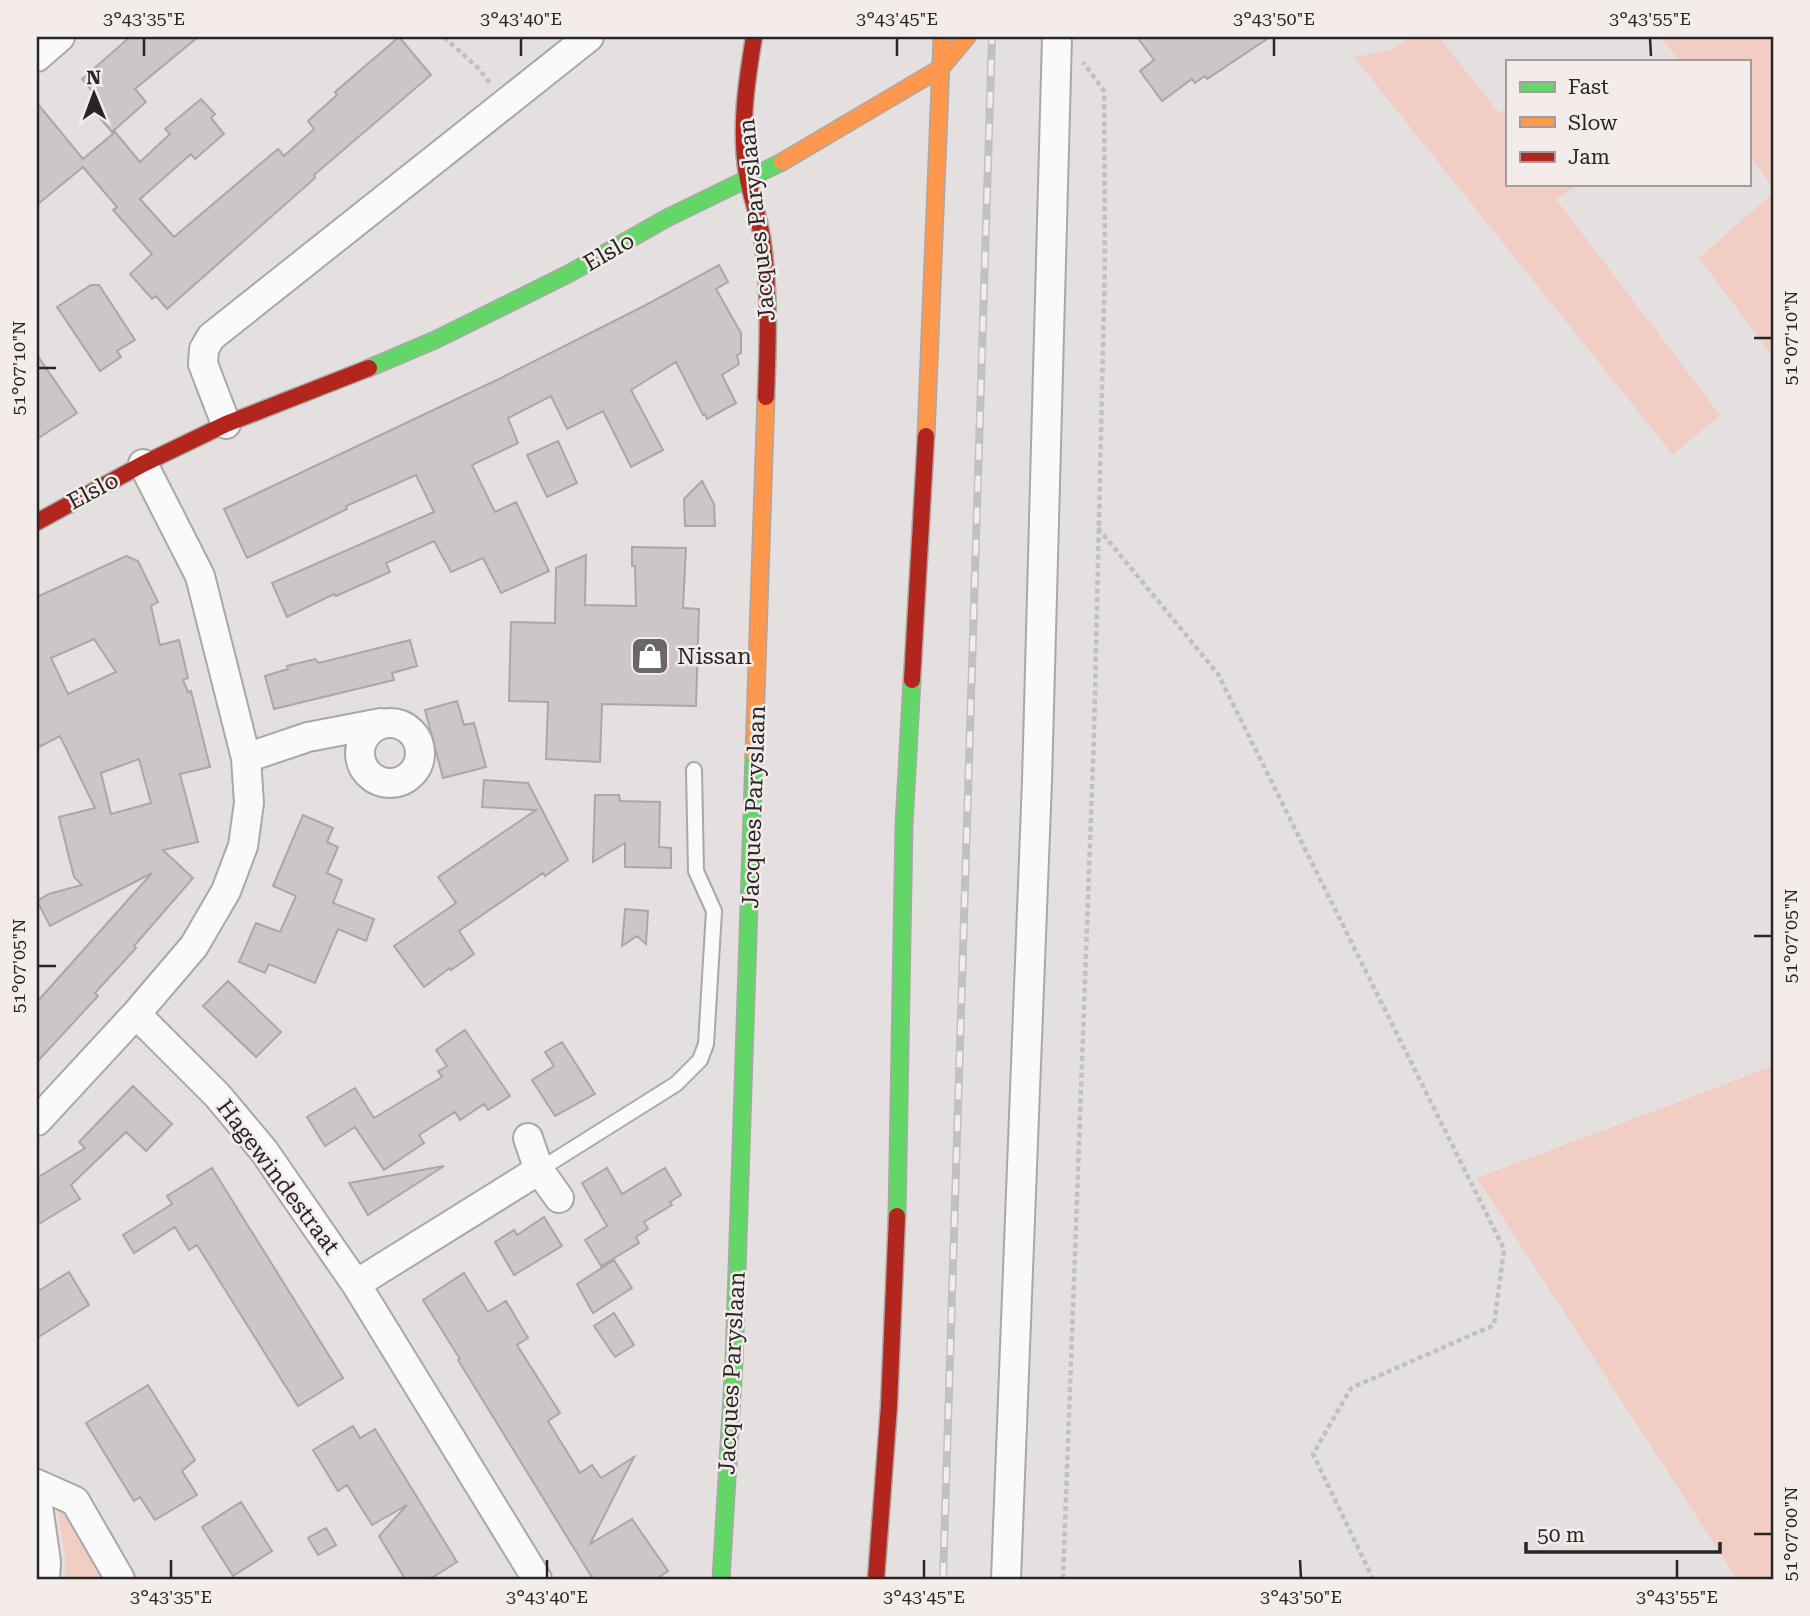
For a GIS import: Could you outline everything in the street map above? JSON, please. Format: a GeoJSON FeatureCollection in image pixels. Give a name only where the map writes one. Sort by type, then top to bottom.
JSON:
{"type":"FeatureCollection","features":[{"type":"Feature","properties":{"kind":"main road","name":"Jacques Paryslaan"},"geometry":{"type":"LineString","coordinates":[[721,1579],[734,1362],[769,305],[762,235],[748,179],[744,139],[746,84],[754,37]]}},
{"type":"Feature","properties":{"kind":"main road"},"geometry":{"type":"LineString","coordinates":[[876,1579],[890,1378],[899,1142],[904,825],[926,452],[942,37]]}},
{"type":"Feature","properties":{"kind":"main road","name":"Elslo"},"geometry":{"type":"LineString","coordinates":[[37,522],[143,464],[226,424],[347,378],[435,340],[570,274],[667,218],[835,133],[941,68],[967,37]]}},
{"type":"Feature","properties":{"kind":"street"},"geometry":{"type":"LineString","coordinates":[[37,57],[60,37]]}},
{"type":"Feature","properties":{"kind":"street"},"geometry":{"type":"LineString","coordinates":[[226,424],[203,364],[204,349],[211,337],[589,37]]}},
{"type":"Feature","properties":{"kind":"street"},"geometry":{"type":"LineString","coordinates":[[1006,1579],[1037,780],[1057,37]]}},
{"type":"Feature","properties":{"kind":"street"},"geometry":{"type":"LineString","coordinates":[[37,1121],[136,1014],[194,946],[226,891],[243,846],[249,803],[246,758],[200,576],[143,464]]}},
{"type":"Feature","properties":{"kind":"street"},"geometry":{"type":"LineString","coordinates":[[246,758],[308,737],[381,723]]}},
{"type":"Feature","properties":{"kind":"street","name":"Hagewindestraat"},"geometry":{"type":"LineString","coordinates":[[136,1014],[217,1095],[264,1151],[356,1284],[537,1579]]}},
{"type":"Feature","properties":{"kind":"street"},"geometry":{"type":"LineString","coordinates":[[528,1138],[539,1170],[559,1198]]}},
{"type":"Feature","properties":{"kind":"street"},"geometry":{"type":"LineString","coordinates":[[356,1284],[539,1170]]}},
{"type":"Feature","properties":{"kind":"street"},"geometry":{"type":"LineString","coordinates":[[37,1484],[75,1501],[120,1579]]}},
{"type":"Feature","properties":{"kind":"street"},"geometry":{"type":"LineString","coordinates":[[37,1499],[43,1570]]}},
{"type":"Feature","properties":{"kind":"lane"},"geometry":{"type":"LineString","coordinates":[[539,1170],[676,1084],[700,1060],[706,1044],[714,911],[696,871],[694,770]]}},
{"type":"Feature","properties":{"kind":"path"},"geometry":{"type":"LineString","coordinates":[[444,37],[478,68],[506,103]]}},
{"type":"Feature","properties":{"kind":"path"},"geometry":{"type":"LineString","coordinates":[[1063,1579],[1089,895],[1105,261],[1104,91],[1080,58]]}},
{"type":"Feature","properties":{"kind":"path"},"geometry":{"type":"LineString","coordinates":[[1098,527],[1218,674],[1504,1249],[1494,1325],[1350,1388],[1313,1454],[1373,1579]]}},
{"type":"Feature","properties":{"kind":"shaded area"},"geometry":{"type":"Polygon","coordinates":[[[1411,37],[1439,37],[1499,113],[1506,108],[1506,186],[1577,186],[1556,199],[1720,415],[1673,455],[1354,57],[1389,51],[1411,37]]]}},
{"type":"Feature","properties":{"kind":"shaded area"},"geometry":{"type":"Polygon","coordinates":[[[1661,37],[1773,37],[1773,188],[1750,156],[1750,60],[1678,60],[1661,37]]]}},
{"type":"Feature","properties":{"kind":"shaded area"},"geometry":{"type":"Polygon","coordinates":[[[1773,193],[1773,356],[1699,258],[1773,193]]]}},
{"type":"Feature","properties":{"kind":"shaded area"},"geometry":{"type":"Polygon","coordinates":[[[1773,1066],[1773,1579],[1737,1579],[1477,1178],[1773,1066]]]}},
{"type":"Feature","properties":{"kind":"shaded area"},"geometry":{"type":"Polygon","coordinates":[[[56,1502],[63,1507],[107,1579],[65,1579],[65,1555],[56,1502]]]}},
{"type":"Feature","properties":{"kind":"building"},"geometry":{"type":"Polygon","coordinates":[[[130,37],[198,37],[135,89],[146,102],[112,132],[94,111],[91,105],[99,99],[82,79],[130,37]]]}},
{"type":"Feature","properties":{"kind":"building"},"geometry":{"type":"Polygon","coordinates":[[[399,37],[431,75],[314,175],[315,178],[167,309],[156,296],[152,299],[130,274],[152,254],[113,210],[117,207],[83,167],[37,205],[37,103],[83,159],[115,132],[140,162],[170,134],[165,129],[201,99],[215,114],[211,118],[224,134],[195,159],[191,154],[140,199],[174,237],[278,149],[284,156],[314,129],[308,121],[337,95],[335,92],[399,37]]]}},
{"type":"Feature","properties":{"kind":"building"},"geometry":{"type":"Polygon","coordinates":[[[1137,37],[1270,37],[1207,79],[1205,76],[1195,83],[1192,79],[1162,101],[1140,71],[1154,60],[1137,37]]]}},
{"type":"Feature","properties":{"kind":"building"},"geometry":{"type":"Polygon","coordinates":[[[719,265],[728,282],[716,289],[741,333],[741,353],[737,355],[739,364],[722,375],[736,403],[707,419],[676,362],[631,390],[663,450],[631,467],[603,411],[567,429],[551,396],[508,418],[518,443],[472,465],[495,512],[516,502],[549,571],[501,593],[483,558],[451,572],[434,541],[386,563],[390,572],[336,596],[334,594],[287,617],[272,583],[434,512],[416,475],[346,506],[347,509],[247,558],[224,509],[499,379],[719,265]]]}},
{"type":"Feature","properties":{"kind":"building"},"geometry":{"type":"Polygon","coordinates":[[[91,285],[99,285],[135,340],[117,351],[121,357],[100,371],[57,307],[91,285]]]}},
{"type":"Feature","properties":{"kind":"building"},"geometry":{"type":"Polygon","coordinates":[[[37,355],[77,413],[37,439],[37,355]]]}},
{"type":"Feature","properties":{"kind":"building"},"geometry":{"type":"Polygon","coordinates":[[[558,441],[577,483],[547,497],[527,455],[558,441]]]}},
{"type":"Feature","properties":{"kind":"building"},"geometry":{"type":"Polygon","coordinates":[[[702,481],[714,504],[715,526],[685,526],[684,499],[702,481]]]}},
{"type":"Feature","properties":{"kind":"building"},"geometry":{"type":"Polygon","coordinates":[[[632,547],[686,548],[683,608],[699,609],[696,706],[602,704],[600,762],[546,759],[548,702],[509,701],[511,622],[555,623],[556,568],[586,555],[585,605],[636,606],[632,547]]]}},
{"type":"Feature","properties":{"kind":"building"},"geometry":{"type":"Polygon","coordinates":[[[126,556],[138,561],[158,602],[151,606],[160,645],[179,640],[188,678],[183,680],[188,692],[191,691],[210,767],[180,774],[198,842],[163,850],[193,878],[95,993],[98,996],[37,1062],[37,1002],[152,873],[50,926],[37,901],[49,894],[82,885],[74,877],[59,817],[95,808],[60,736],[37,748],[37,597],[126,556]],[[94,639],[51,658],[68,694],[116,672],[94,639]],[[139,759],[101,773],[111,814],[151,803],[139,759]]]}},
{"type":"Feature","properties":{"kind":"building"},"geometry":{"type":"Polygon","coordinates":[[[410,640],[417,666],[392,673],[394,680],[274,709],[265,676],[288,669],[287,666],[315,659],[319,663],[410,640]]]}},
{"type":"Feature","properties":{"kind":"building"},"geometry":{"type":"Polygon","coordinates":[[[457,701],[464,725],[474,723],[486,767],[443,778],[425,710],[457,701]]]}},
{"type":"Feature","properties":{"kind":"building"},"geometry":{"type":"Polygon","coordinates":[[[484,780],[528,783],[568,860],[545,876],[543,873],[459,931],[474,954],[424,987],[394,946],[456,903],[438,877],[536,810],[482,807],[484,780]]]}},
{"type":"Feature","properties":{"kind":"building"},"geometry":{"type":"Polygon","coordinates":[[[595,795],[619,795],[620,801],[660,802],[659,847],[671,848],[671,868],[625,867],[625,843],[593,862],[595,795]]]}},
{"type":"Feature","properties":{"kind":"building"},"geometry":{"type":"Polygon","coordinates":[[[303,815],[333,828],[327,842],[338,847],[327,873],[342,880],[333,903],[374,919],[366,941],[338,929],[315,983],[269,964],[265,973],[239,962],[256,923],[280,932],[296,896],[273,886],[303,815]]]}},
{"type":"Feature","properties":{"kind":"building"},"geometry":{"type":"Polygon","coordinates":[[[625,909],[648,911],[646,944],[637,936],[622,946],[625,909]]]}},
{"type":"Feature","properties":{"kind":"building"},"geometry":{"type":"Polygon","coordinates":[[[228,981],[281,1032],[256,1057],[203,1006],[228,981]]]}},
{"type":"Feature","properties":{"kind":"building"},"geometry":{"type":"Polygon","coordinates":[[[465,1030],[510,1096],[488,1110],[484,1104],[460,1120],[455,1112],[419,1135],[424,1143],[384,1170],[355,1127],[325,1146],[307,1117],[355,1088],[374,1118],[442,1077],[438,1071],[447,1066],[436,1050],[465,1030]]]}},
{"type":"Feature","properties":{"kind":"building"},"geometry":{"type":"Polygon","coordinates":[[[562,1042],[595,1094],[555,1116],[532,1080],[554,1066],[545,1052],[562,1042]]]}},
{"type":"Feature","properties":{"kind":"building"},"geometry":{"type":"Polygon","coordinates":[[[133,1086],[172,1124],[146,1151],[126,1132],[71,1185],[80,1199],[37,1225],[37,1178],[85,1148],[79,1142],[133,1086]]]}},
{"type":"Feature","properties":{"kind":"building"},"geometry":{"type":"Polygon","coordinates":[[[444,1166],[368,1215],[349,1183],[444,1166]]]}},
{"type":"Feature","properties":{"kind":"building"},"geometry":{"type":"Polygon","coordinates":[[[212,1168],[343,1378],[298,1406],[197,1245],[189,1250],[175,1227],[134,1253],[123,1235],[172,1204],[167,1196],[212,1168]]]}},
{"type":"Feature","properties":{"kind":"building"},"geometry":{"type":"Polygon","coordinates":[[[607,1168],[622,1194],[665,1168],[681,1195],[670,1202],[672,1205],[644,1222],[648,1229],[636,1237],[639,1243],[601,1266],[585,1240],[607,1226],[582,1183],[607,1168]]]}},
{"type":"Feature","properties":{"kind":"building"},"geometry":{"type":"Polygon","coordinates":[[[544,1217],[562,1246],[514,1275],[495,1242],[514,1230],[517,1235],[544,1217]]]}},
{"type":"Feature","properties":{"kind":"building"},"geometry":{"type":"Polygon","coordinates":[[[614,1260],[632,1288],[593,1313],[577,1284],[614,1260]]]}},
{"type":"Feature","properties":{"kind":"building"},"geometry":{"type":"Polygon","coordinates":[[[69,1272],[89,1305],[37,1338],[37,1292],[69,1272]]]}},
{"type":"Feature","properties":{"kind":"building"},"geometry":{"type":"Polygon","coordinates":[[[464,1273],[488,1312],[506,1301],[528,1338],[517,1345],[560,1413],[548,1421],[580,1473],[592,1465],[601,1478],[634,1457],[590,1544],[632,1519],[668,1571],[656,1579],[593,1579],[423,1300],[464,1273]]]}},
{"type":"Feature","properties":{"kind":"building"},"geometry":{"type":"Polygon","coordinates":[[[614,1313],[634,1345],[615,1357],[594,1326],[614,1313]]]}},
{"type":"Feature","properties":{"kind":"building"},"geometry":{"type":"Polygon","coordinates":[[[148,1385],[195,1460],[182,1471],[197,1495],[155,1520],[140,1497],[134,1501],[86,1423],[148,1385]]]}},
{"type":"Feature","properties":{"kind":"building"},"geometry":{"type":"Polygon","coordinates":[[[353,1426],[360,1438],[375,1429],[457,1562],[430,1579],[405,1579],[379,1536],[407,1505],[372,1525],[347,1485],[338,1491],[313,1450],[353,1426]]]}},
{"type":"Feature","properties":{"kind":"building"},"geometry":{"type":"Polygon","coordinates":[[[241,1502],[272,1551],[233,1576],[202,1527],[241,1502]]]}},
{"type":"Feature","properties":{"kind":"building"},"geometry":{"type":"Polygon","coordinates":[[[326,1528],[336,1545],[318,1555],[308,1538],[326,1528]]]}},
{"type":"Feature","properties":{"kind":"railway"},"geometry":{"type":"LineString","coordinates":[[943,1579],[992,37]]}},
{"type":"Feature","properties":{"kind":"traffic: fast"},"geometry":{"type":"LineString","coordinates":[[369,368],[435,340],[570,273],[667,218],[782,162]]}},
{"type":"Feature","properties":{"kind":"traffic: fast"},"geometry":{"type":"LineString","coordinates":[[897,1216],[904,825],[912,680]]}},
{"type":"Feature","properties":{"kind":"traffic: fast"},"geometry":{"type":"LineString","coordinates":[[721,1579],[734,1362],[754,754]]}},
{"type":"Feature","properties":{"kind":"traffic: slow"},"geometry":{"type":"LineString","coordinates":[[926,436],[942,37]]}},
{"type":"Feature","properties":{"kind":"traffic: slow"},"geometry":{"type":"LineString","coordinates":[[782,162],[941,68],[967,37]]}},
{"type":"Feature","properties":{"kind":"traffic: slow"},"geometry":{"type":"LineString","coordinates":[[754,754],[766,397]]}},
{"type":"Feature","properties":{"kind":"traffic: jam"},"geometry":{"type":"LineString","coordinates":[[754,37],[746,91],[744,144],[748,180],[765,257],[768,317],[766,397]]}},
{"type":"Feature","properties":{"kind":"traffic: jam"},"geometry":{"type":"LineString","coordinates":[[37,522],[143,464],[226,424],[369,368]]}},
{"type":"Feature","properties":{"kind":"traffic: jam"},"geometry":{"type":"LineString","coordinates":[[912,680],[926,436]]}},
{"type":"Feature","properties":{"kind":"traffic: jam"},"geometry":{"type":"LineString","coordinates":[[876,1579],[889,1406],[897,1216]]}},
{"type":"Feature","properties":{"kind":"place","name":"Nissan"},"geometry":{"type":"Point","coordinates":[650,656]}}]}
